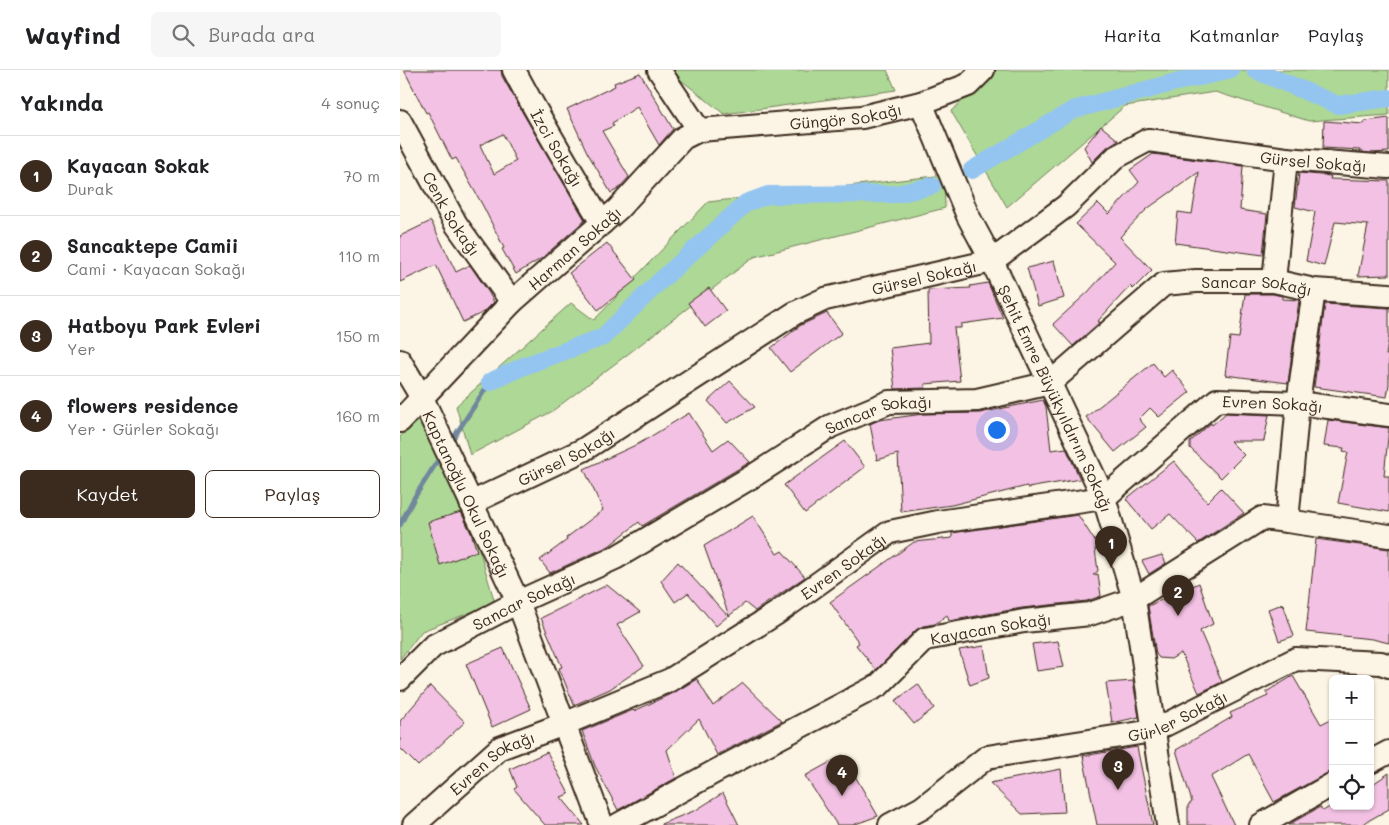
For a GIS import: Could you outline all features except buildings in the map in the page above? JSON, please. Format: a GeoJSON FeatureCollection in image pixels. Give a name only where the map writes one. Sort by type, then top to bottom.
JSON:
{"type":"FeatureCollection","features":[{"type":"Feature","properties":{"kind":"street","name":"İzci Sokağı"},"geometry":{"type":"LineString","coordinates":[[514,70],[536,113],[560,150],[602,223]]}},
{"type":"Feature","properties":{"kind":"street"},"geometry":{"type":"LineString","coordinates":[[659,70],[699,130]]}},
{"type":"Feature","properties":{"kind":"street","name":"Güngör Sokağı"},"geometry":{"type":"LineString","coordinates":[[699,130],[862,116],[921,103],[968,85],[983,70]]}},
{"type":"Feature","properties":{"kind":"street","name":"Şehit Emre Büyükyıldırım Sokağı"},"geometry":{"type":"LineString","coordinates":[[921,103],[968,216],[992,261],[1104,498],[1134,599],[1168,825]]}},
{"type":"Feature","properties":{"kind":"street","name":"Cenk Sokağı"},"geometry":{"type":"LineString","coordinates":[[400,121],[456,224],[512,302]]}},
{"type":"Feature","properties":{"kind":"street","name":"Harman Sokağı"},"geometry":{"type":"LineString","coordinates":[[400,421],[512,302],[618,209],[683,138],[699,130]]}},
{"type":"Feature","properties":{"kind":"street","name":"Gürsel Sokağı"},"geometry":{"type":"LineString","coordinates":[[471,503],[583,450],[795,313],[825,299],[992,261],[1066,206],[1116,157],[1148,140],[1286,159],[1389,167]]}},
{"type":"Feature","properties":{"kind":"street"},"geometry":{"type":"LineString","coordinates":[[1274,281],[1286,159]]}},
{"type":"Feature","properties":{"kind":"street","name":"Sancar Sokağı"},"geometry":{"type":"LineString","coordinates":[[400,679],[433,646],[518,602],[615,558],[753,476],[831,426],[889,402],[977,400],[1050,383],[1164,284],[1196,281],[1274,281],[1314,290],[1389,295]]}},
{"type":"Feature","properties":{"kind":"street"},"geometry":{"type":"LineString","coordinates":[[1287,521],[1298,403],[1314,290]]}},
{"type":"Feature","properties":{"kind":"street","name":"Kaptanoğlu Okul Sokağı"},"geometry":{"type":"LineString","coordinates":[[400,361],[422,398],[518,602],[602,825]]}},
{"type":"Feature","properties":{"kind":"street","name":"Evren Sokağı"},"geometry":{"type":"LineString","coordinates":[[414,825],[500,748],[670,680],[778,613],[890,532],[938,522],[1104,498],[1217,400],[1298,403],[1389,415]]}},
{"type":"Feature","properties":{"kind":"street","name":"Kayacan Sokağı"},"geometry":{"type":"LineString","coordinates":[[618,825],[879,685],[925,639],[1024,621],[1090,614],[1134,599],[1262,518],[1389,536]]}},
{"type":"Feature","properties":{"kind":"street","name":"Gürler Sokağı"},"geometry":{"type":"LineString","coordinates":[[890,825],[922,808],[987,757],[1153,731],[1296,659],[1381,663],[1389,666]]}},
{"type":"Feature","properties":{"kind":"street"},"geometry":{"type":"LineString","coordinates":[[1374,760],[1389,752]]}},
{"type":"Feature","properties":{"kind":"street"},"geometry":{"type":"LineString","coordinates":[[1261,825],[1329,786]]}},
{"type":"Feature","properties":{"kind":"green space"},"geometry":{"type":"Polygon","coordinates":[[[674,70],[887,70],[896,90],[724,114],[676,76],[674,70]]]}},
{"type":"Feature","properties":{"kind":"green space"},"geometry":{"type":"Polygon","coordinates":[[[997,70],[1389,70],[1389,115],[1309,121],[1215,92],[1125,106],[1007,207],[951,111],[997,70]]]}},
{"type":"Feature","properties":{"kind":"green space"},"geometry":{"type":"Polygon","coordinates":[[[944,175],[945,208],[754,257],[551,412],[470,455],[456,406],[571,303],[594,320],[708,202],[944,175]]]}},
{"type":"Feature","properties":{"kind":"green space"},"geometry":{"type":"Polygon","coordinates":[[[420,414],[467,508],[495,603],[422,631],[400,659],[400,437],[420,414]]]}},
{"type":"Feature","properties":{"kind":"waterway"},"geometry":{"type":"LineString","coordinates":[[972,170],[1073,110],[1172,83],[1231,70]]}},
{"type":"Feature","properties":{"kind":"waterway"},"geometry":{"type":"LineString","coordinates":[[1255,70],[1338,105],[1389,98]]}},
{"type":"Feature","properties":{"kind":"waterway"},"geometry":{"type":"LineString","coordinates":[[490,382],[524,366],[603,337],[658,283],[746,203],[768,195],[896,194],[932,186]]}},
{"type":"Feature","properties":{"kind":"waterway"},"geometry":{"type":"LineString","coordinates":[[452,440],[490,382]]}},
{"type":"Feature","properties":{"kind":"waterway"},"geometry":{"type":"LineString","coordinates":[[400,525],[414,498],[440,457]]}},
{"type":"Feature","properties":{"kind":"place","name":"Kayacan Sokak"},"geometry":{"type":"Point","coordinates":[1111,567]}},
{"type":"Feature","properties":{"kind":"place","name":"Sancaktepe Camii"},"geometry":{"type":"Point","coordinates":[1178,616]}},
{"type":"Feature","properties":{"kind":"place","name":"Hatboyu Park Evleri"},"geometry":{"type":"Point","coordinates":[1118,790]}},
{"type":"Feature","properties":{"kind":"place","name":"flowers residence"},"geometry":{"type":"Point","coordinates":[842,796]}}]}
